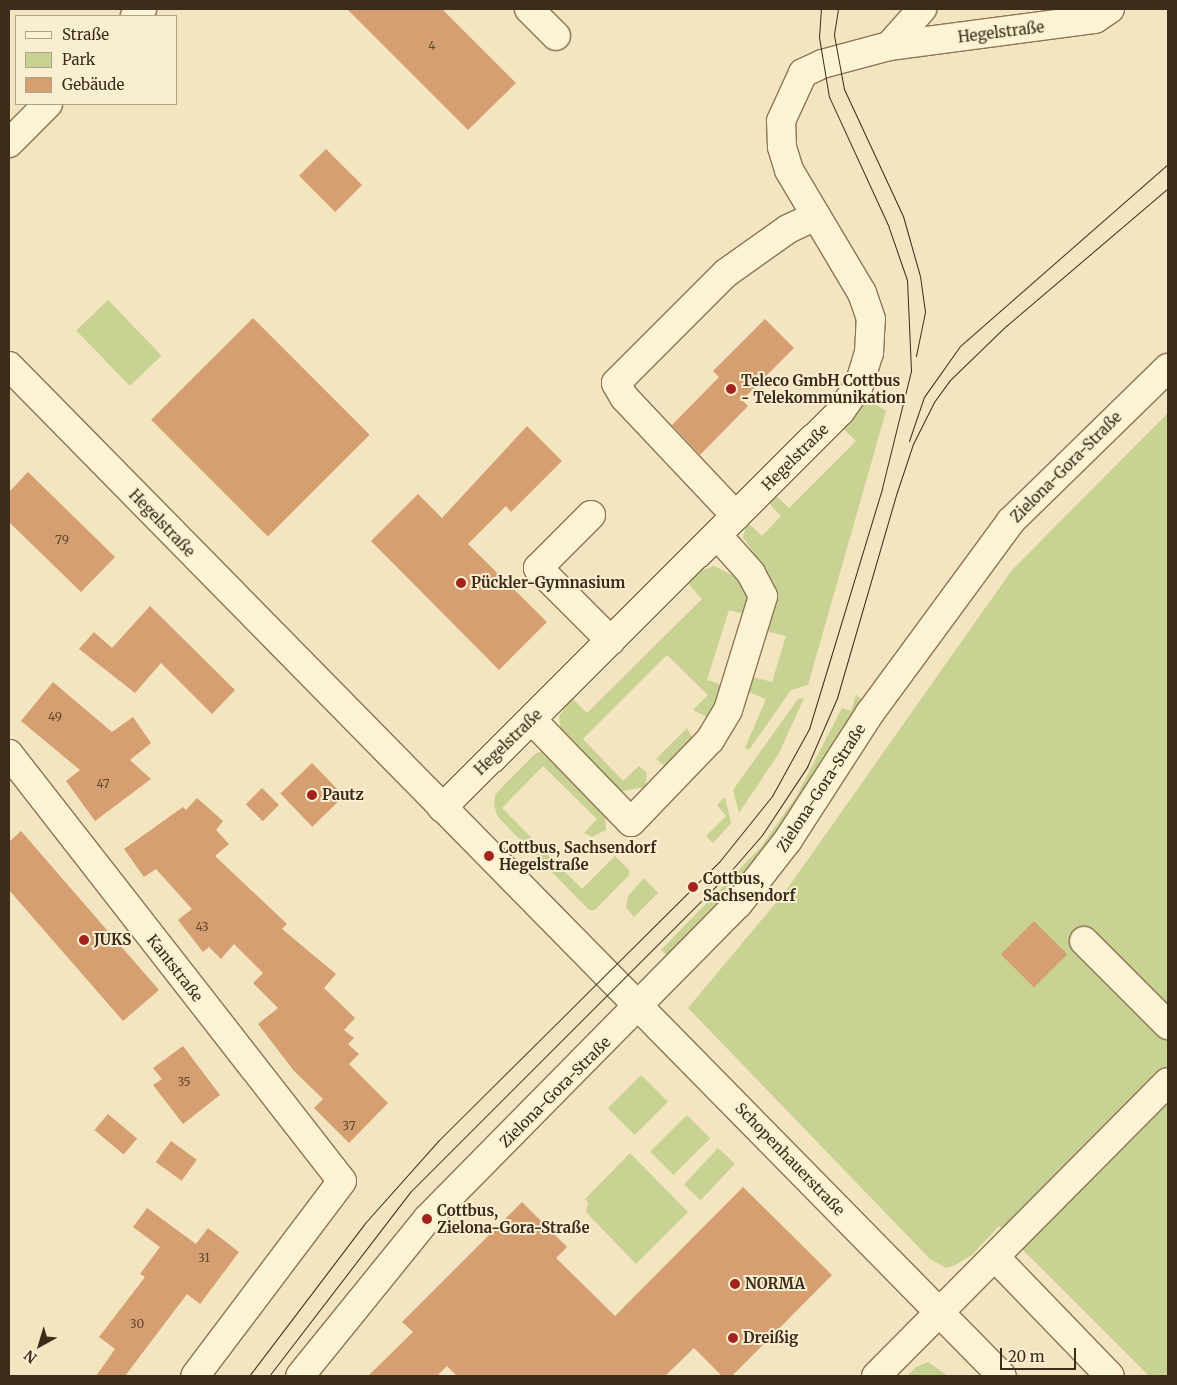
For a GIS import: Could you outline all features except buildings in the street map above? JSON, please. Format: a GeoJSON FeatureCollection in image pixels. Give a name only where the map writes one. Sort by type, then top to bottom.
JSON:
{"type":"FeatureCollection","features":[{"type":"Feature","properties":{"kind":"street"},"geometry":{"type":"LineString","coordinates":[[529,9],[556,36]]}},
{"type":"Feature","properties":{"kind":"street"},"geometry":{"type":"LineString","coordinates":[[889,46],[922,9]]}},
{"type":"Feature","properties":{"kind":"street","name":"Hegelstraße"},"geometry":{"type":"LineString","coordinates":[[442,808],[840,412],[859,385],[869,353],[871,319],[862,293],[788,170],[782,147],[781,121],[787,101],[803,74],[822,64],[889,46],[1095,19],[1110,9]]}},
{"type":"Feature","properties":{"kind":"street"},"geometry":{"type":"LineString","coordinates":[[9,143],[47,105]]}},
{"type":"Feature","properties":{"kind":"street"},"geometry":{"type":"LineString","coordinates":[[736,516],[624,397],[616,383],[726,272],[788,229],[816,216]]}},
{"type":"Feature","properties":{"kind":"street","name":"Hegelstraße"},"geometry":{"type":"LineString","coordinates":[[9,366],[640,1007]]}},
{"type":"Feature","properties":{"kind":"street","name":"Zielona-Gora-Straße"},"geometry":{"type":"LineString","coordinates":[[300,1376],[427,1219],[640,1007],[738,904],[788,840],[870,713],[1011,521],[1168,368]]}},
{"type":"Feature","properties":{"kind":"street"},"geometry":{"type":"LineString","coordinates":[[591,515],[538,568],[611,641]]}},
{"type":"Feature","properties":{"kind":"street"},"geometry":{"type":"LineString","coordinates":[[532,720],[631,822],[710,740],[728,710],[763,596],[751,572],[717,535]]}},
{"type":"Feature","properties":{"kind":"street","name":"Kantstraße"},"geometry":{"type":"LineString","coordinates":[[9,754],[342,1181],[195,1376]]}},
{"type":"Feature","properties":{"kind":"street"},"geometry":{"type":"LineString","coordinates":[[1084,941],[1168,1025]]}},
{"type":"Feature","properties":{"kind":"street","name":"Schopenhauerstraße"},"geometry":{"type":"LineString","coordinates":[[640,1007],[1002,1376]]}},
{"type":"Feature","properties":{"kind":"street"},"geometry":{"type":"LineString","coordinates":[[876,1376],[1168,1082]]}},
{"type":"Feature","properties":{"kind":"street"},"geometry":{"type":"LineString","coordinates":[[995,1257],[1110,1376]]}},
{"type":"Feature","properties":{"kind":"green space"},"geometry":{"type":"Polygon","coordinates":[[[108,300],[161,355],[130,386],[76,331],[108,300]]]}},
{"type":"Feature","properties":{"kind":"green space"},"geometry":{"type":"Polygon","coordinates":[[[866,398],[886,411],[808,685],[791,690],[749,750],[745,748],[766,699],[748,692],[753,677],[772,682],[786,636],[766,631],[775,594],[771,579],[743,537],[747,522],[762,536],[781,516],[768,502],[775,495],[789,508],[856,441],[843,428],[866,398]]]}},
{"type":"Feature","properties":{"kind":"green space"},"geometry":{"type":"Polygon","coordinates":[[[1168,413],[1168,1376],[1149,1376],[999,1226],[972,1255],[953,1266],[946,1268],[930,1259],[688,1008],[785,892],[1012,570],[1168,413]]]}},
{"type":"Feature","properties":{"kind":"green space"},"geometry":{"type":"Polygon","coordinates":[[[714,566],[742,580],[750,597],[748,615],[729,610],[707,680],[725,686],[711,719],[693,710],[708,695],[667,655],[583,739],[623,781],[639,766],[647,773],[645,787],[622,791],[561,735],[559,716],[572,698],[587,713],[702,599],[687,582],[699,571],[714,566]]]}},
{"type":"Feature","properties":{"kind":"green space"},"geometry":{"type":"Polygon","coordinates":[[[856,695],[866,702],[777,832],[733,889],[670,958],[661,950],[761,847],[796,797],[842,708],[851,711],[856,695]]]}},
{"type":"Feature","properties":{"kind":"green space"},"geometry":{"type":"Polygon","coordinates":[[[804,698],[779,753],[739,813],[733,790],[798,699],[804,698]]]}},
{"type":"Feature","properties":{"kind":"green space"},"geometry":{"type":"Polygon","coordinates":[[[687,728],[693,739],[666,767],[656,759],[687,728]]]}},
{"type":"Feature","properties":{"kind":"green space"},"geometry":{"type":"Polygon","coordinates":[[[541,752],[605,813],[606,830],[592,837],[584,833],[597,819],[543,766],[502,808],[582,889],[615,856],[629,870],[629,875],[595,910],[589,910],[498,817],[494,805],[495,795],[536,753],[541,752]]]}},
{"type":"Feature","properties":{"kind":"green space"},"geometry":{"type":"Polygon","coordinates":[[[725,797],[731,823],[713,843],[706,836],[726,816],[717,805],[725,797]]]}},
{"type":"Feature","properties":{"kind":"green space"},"geometry":{"type":"Polygon","coordinates":[[[644,878],[658,893],[634,917],[626,907],[628,896],[644,878]]]}},
{"type":"Feature","properties":{"kind":"green space"},"geometry":{"type":"Polygon","coordinates":[[[641,1075],[668,1102],[635,1135],[608,1108],[641,1075]]]}},
{"type":"Feature","properties":{"kind":"green space"},"geometry":{"type":"Polygon","coordinates":[[[687,1115],[710,1138],[674,1175],[650,1152],[687,1115]]]}},
{"type":"Feature","properties":{"kind":"green space"},"geometry":{"type":"Polygon","coordinates":[[[718,1148],[735,1164],[701,1200],[684,1185],[718,1148]]]}},
{"type":"Feature","properties":{"kind":"green space"},"geometry":{"type":"Polygon","coordinates":[[[630,1153],[688,1212],[636,1264],[586,1212],[588,1203],[585,1199],[630,1153]]]}},
{"type":"Feature","properties":{"kind":"green space"},"geometry":{"type":"Polygon","coordinates":[[[928,1362],[948,1376],[907,1376],[916,1367],[928,1362]]]}},
{"type":"Feature","properties":{"kind":"tram line"},"geometry":{"type":"LineString","coordinates":[[249,1376],[365,1223],[438,1141],[719,862],[772,796],[809,729],[882,488],[911,371],[907,280],[888,225],[829,97],[819,37],[821,9]]}},
{"type":"Feature","properties":{"kind":"tram line"},"geometry":{"type":"LineString","coordinates":[[838,9],[834,35],[844,89],[903,216],[920,276],[925,312],[916,356]]}},
{"type":"Feature","properties":{"kind":"tram line"},"geometry":{"type":"LineString","coordinates":[[909,441],[924,397],[960,346],[1168,164]]}},
{"type":"Feature","properties":{"kind":"tram line"},"geometry":{"type":"LineString","coordinates":[[269,1376],[411,1191],[729,873],[762,835],[807,767],[837,698],[897,492],[913,444],[934,402],[950,380],[1006,326],[1168,188]]}},
{"type":"Feature","properties":{"kind":"place","name":"Teleco GmbH Cottbus - Telekommunikation"},"geometry":{"type":"Point","coordinates":[731,389]}},
{"type":"Feature","properties":{"kind":"place","name":"Pückler-Gymnasium"},"geometry":{"type":"Point","coordinates":[461,583]}},
{"type":"Feature","properties":{"kind":"place","name":"Pautz"},"geometry":{"type":"Point","coordinates":[312,795]}},
{"type":"Feature","properties":{"kind":"place","name":"Cottbus, Sachsendorf Hegelstraße"},"geometry":{"type":"Point","coordinates":[489,856]}},
{"type":"Feature","properties":{"kind":"place","name":"Cottbus, Sachsendorf"},"geometry":{"type":"Point","coordinates":[693,887]}},
{"type":"Feature","properties":{"kind":"place","name":"JUKS"},"geometry":{"type":"Point","coordinates":[84,940]}},
{"type":"Feature","properties":{"kind":"place","name":"Cottbus, Zielona-Gora-Straße"},"geometry":{"type":"Point","coordinates":[427,1219]}},
{"type":"Feature","properties":{"kind":"place","name":"NORMA"},"geometry":{"type":"Point","coordinates":[735,1284]}},
{"type":"Feature","properties":{"kind":"place","name":"Dreißig"},"geometry":{"type":"Point","coordinates":[733,1338]}}]}
